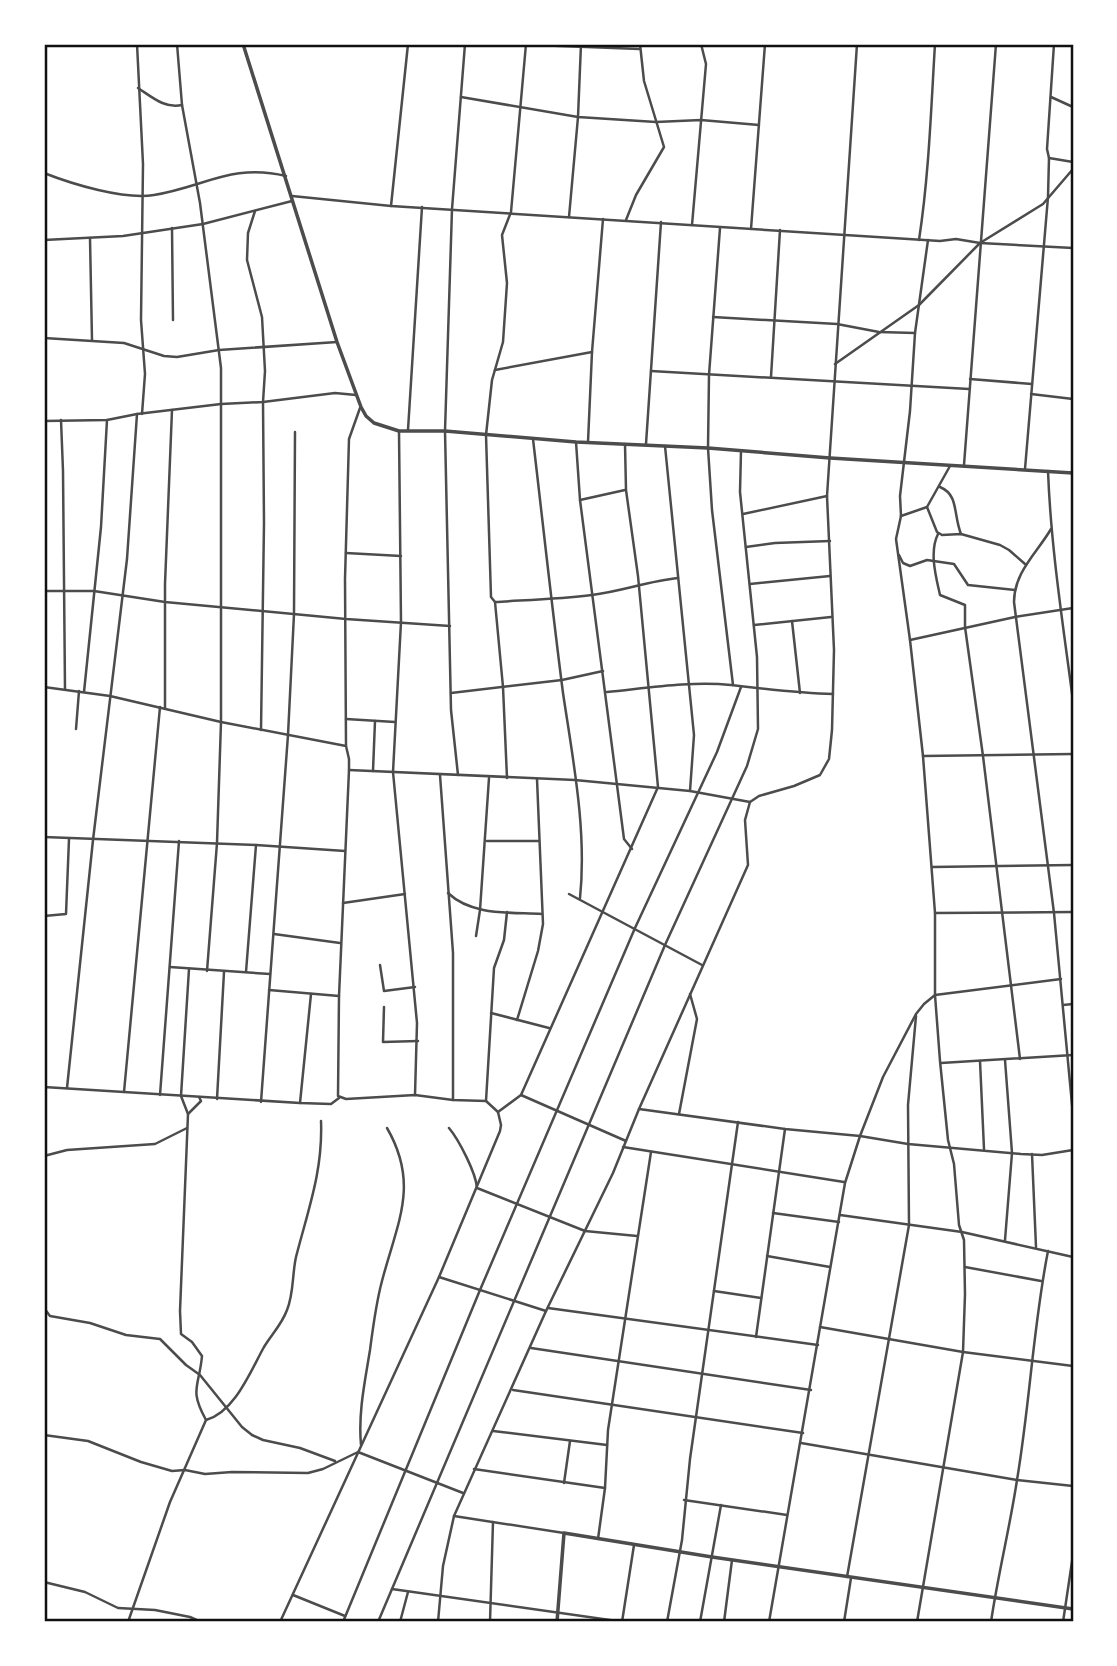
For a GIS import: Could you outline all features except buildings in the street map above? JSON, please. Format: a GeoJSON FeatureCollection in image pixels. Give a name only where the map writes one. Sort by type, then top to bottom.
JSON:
{"type":"FeatureCollection","features":[{"type":"Feature","properties":{"kind":"street"},"geometry":{"type":"LineString","coordinates":[[67,1088],[145,374],[142,348],[143,196],[137,44]]}},
{"type":"Feature","properties":{"kind":"street"},"geometry":{"type":"LineString","coordinates":[[177,44],[182,105],[197,183],[219,350],[221,404],[221,722],[217,843],[207,971]]}},
{"type":"Feature","properties":{"kind":"street"},"geometry":{"type":"LineString","coordinates":[[222,44],[227,44]]}},
{"type":"Feature","properties":{"kind":"street"},"geometry":{"type":"LineString","coordinates":[[243,44],[337,342],[361,407],[374,423],[399,431],[445,431],[576,442],[646,444],[1073,473]]}},
{"type":"Feature","properties":{"kind":"street"},"geometry":{"type":"LineString","coordinates":[[391,206],[408,44]]}},
{"type":"Feature","properties":{"kind":"street"},"geometry":{"type":"LineString","coordinates":[[458,775],[451,693],[445,431],[452,209],[465,44]]}},
{"type":"Feature","properties":{"kind":"street"},"geometry":{"type":"LineString","coordinates":[[505,44],[639,49]]}},
{"type":"Feature","properties":{"kind":"street"},"geometry":{"type":"LineString","coordinates":[[507,778],[503,687],[495,602],[491,597],[486,435],[495,370],[503,342],[507,283],[502,235],[511,212],[526,44]]}},
{"type":"Feature","properties":{"kind":"street"},"geometry":{"type":"LineString","coordinates":[[626,220],[636,195],[664,146],[643,81],[640,44]]}},
{"type":"Feature","properties":{"kind":"street"},"geometry":{"type":"LineString","coordinates":[[692,225],[706,64],[701,44]]}},
{"type":"Feature","properties":{"kind":"street"},"geometry":{"type":"LineString","coordinates":[[751,229],[765,44]]}},
{"type":"Feature","properties":{"kind":"street"},"geometry":{"type":"LineString","coordinates":[[438,1622],[447,1540],[454,1516],[513,1390],[547,1309],[613,1173],[748,865],[745,820],[751,802],[759,796],[803,782],[824,771],[830,756],[833,694],[827,496],[857,44]]}},
{"type":"Feature","properties":{"kind":"street"},"geometry":{"type":"LineString","coordinates":[[919,240],[929,160],[929,116],[935,44]]}},
{"type":"Feature","properties":{"kind":"street"},"geometry":{"type":"LineString","coordinates":[[964,465],[996,44]]}},
{"type":"Feature","properties":{"kind":"street"},"geometry":{"type":"LineString","coordinates":[[1025,469],[1048,197],[1047,149],[1054,44]]}},
{"type":"Feature","properties":{"kind":"street"},"geometry":{"type":"LineString","coordinates":[[569,217],[581,45]]}},
{"type":"Feature","properties":{"kind":"street"},"geometry":{"type":"LineString","coordinates":[[138,88],[162,104],[173,107],[182,105]]}},
{"type":"Feature","properties":{"kind":"street"},"geometry":{"type":"LineString","coordinates":[[461,97],[578,117],[656,122],[701,120],[759,125]]}},
{"type":"Feature","properties":{"kind":"street"},"geometry":{"type":"LineString","coordinates":[[1051,97],[1073,107]]}},
{"type":"Feature","properties":{"kind":"street"},"geometry":{"type":"LineString","coordinates":[[1049,158],[1073,162]]}},
{"type":"Feature","properties":{"kind":"street"},"geometry":{"type":"LineString","coordinates":[[835,364],[919,305],[980,243],[1043,204],[1073,169]]}},
{"type":"Feature","properties":{"kind":"street"},"geometry":{"type":"LineString","coordinates":[[44,173],[69,183],[143,196],[167,193],[224,174],[266,171],[286,176]]}},
{"type":"Feature","properties":{"kind":"street"},"geometry":{"type":"LineString","coordinates":[[44,240],[143,233],[203,224],[293,198],[844,236],[956,239],[980,243],[1073,248],[1073,243]]}},
{"type":"Feature","properties":{"kind":"street"},"geometry":{"type":"LineString","coordinates":[[408,430],[422,207]]}},
{"type":"Feature","properties":{"kind":"street"},"geometry":{"type":"LineString","coordinates":[[255,211],[248,233],[247,260],[262,317],[264,347],[261,730]]}},
{"type":"Feature","properties":{"kind":"street"},"geometry":{"type":"LineString","coordinates":[[588,442],[603,219]]}},
{"type":"Feature","properties":{"kind":"street"},"geometry":{"type":"LineString","coordinates":[[646,444],[661,222]]}},
{"type":"Feature","properties":{"kind":"street"},"geometry":{"type":"LineString","coordinates":[[720,227],[709,375],[708,448],[712,510],[733,685]]}},
{"type":"Feature","properties":{"kind":"street"},"geometry":{"type":"LineString","coordinates":[[172,228],[173,320]]}},
{"type":"Feature","properties":{"kind":"street"},"geometry":{"type":"LineString","coordinates":[[771,378],[779,230]]}},
{"type":"Feature","properties":{"kind":"street"},"geometry":{"type":"LineString","coordinates":[[90,238],[92,340]]}},
{"type":"Feature","properties":{"kind":"street"},"geometry":{"type":"LineString","coordinates":[[918,1622],[963,1352],[965,1268],[951,1146],[948,1140],[935,995],[935,913],[923,756],[896,535],[901,516],[900,496],[915,333],[928,240]]}},
{"type":"Feature","properties":{"kind":"street"},"geometry":{"type":"LineString","coordinates":[[713,317],[837,324],[879,332],[915,333]]}},
{"type":"Feature","properties":{"kind":"street"},"geometry":{"type":"LineString","coordinates":[[44,338],[92,340],[177,357],[219,350],[337,342]]}},
{"type":"Feature","properties":{"kind":"street"},"geometry":{"type":"LineString","coordinates":[[495,370],[592,352]]}},
{"type":"Feature","properties":{"kind":"street"},"geometry":{"type":"LineString","coordinates":[[651,371],[969,389]]}},
{"type":"Feature","properties":{"kind":"street"},"geometry":{"type":"LineString","coordinates":[[970,379],[1032,384]]}},
{"type":"Feature","properties":{"kind":"street"},"geometry":{"type":"LineString","coordinates":[[44,421],[107,420],[221,404],[335,393],[356,395]]}},
{"type":"Feature","properties":{"kind":"street"},"geometry":{"type":"LineString","coordinates":[[1031,394],[1073,399]]}},
{"type":"Feature","properties":{"kind":"street"},"geometry":{"type":"LineString","coordinates":[[339,1098],[339,996],[349,770],[349,755],[345,746],[345,620],[349,439],[361,407]]}},
{"type":"Feature","properties":{"kind":"street"},"geometry":{"type":"LineString","coordinates":[[124,1092],[142,912],[146,841],[162,707],[172,409]]}},
{"type":"Feature","properties":{"kind":"street"},"geometry":{"type":"LineString","coordinates":[[61,420],[65,689]]}},
{"type":"Feature","properties":{"kind":"street"},"geometry":{"type":"LineString","coordinates":[[84,692],[106,467],[107,420]]}},
{"type":"Feature","properties":{"kind":"street"},"geometry":{"type":"LineString","coordinates":[[399,431],[401,622],[393,772],[415,987],[418,1041],[415,1095]]}},
{"type":"Feature","properties":{"kind":"street"},"geometry":{"type":"LineString","coordinates":[[261,1102],[288,735],[294,614],[295,432]]}},
{"type":"Feature","properties":{"kind":"street"},"geometry":{"type":"LineString","coordinates":[[533,438],[575,780],[582,863],[580,898]]}},
{"type":"Feature","properties":{"kind":"street"},"geometry":{"type":"LineString","coordinates":[[576,442],[580,500],[624,839],[632,849]]}},
{"type":"Feature","properties":{"kind":"street"},"geometry":{"type":"LineString","coordinates":[[498,1112],[521,1095],[659,788],[626,490],[625,444]]}},
{"type":"Feature","properties":{"kind":"street"},"geometry":{"type":"LineString","coordinates":[[665,446],[695,739],[690,791]]}},
{"type":"Feature","properties":{"kind":"street"},"geometry":{"type":"LineString","coordinates":[[378,1622],[665,945],[754,744],[758,729],[758,689],[740,492],[741,451]]}},
{"type":"Feature","properties":{"kind":"street"},"geometry":{"type":"LineString","coordinates":[[901,516],[928,507],[950,464]]}},
{"type":"Feature","properties":{"kind":"street"},"geometry":{"type":"LineString","coordinates":[[1048,471],[1051,529],[1073,701]]}},
{"type":"Feature","properties":{"kind":"street"},"geometry":{"type":"LineString","coordinates":[[940,487],[953,496],[961,534]]}},
{"type":"Feature","properties":{"kind":"street"},"geometry":{"type":"LineString","coordinates":[[580,500],[626,490]]}},
{"type":"Feature","properties":{"kind":"street"},"geometry":{"type":"LineString","coordinates":[[743,514],[827,496]]}},
{"type":"Feature","properties":{"kind":"street"},"geometry":{"type":"LineString","coordinates":[[928,507],[932,525],[938,534]]}},
{"type":"Feature","properties":{"kind":"street"},"geometry":{"type":"LineString","coordinates":[[1051,529],[1025,564],[1015,590],[1015,617],[1054,913],[1073,1115]]}},
{"type":"Feature","properties":{"kind":"street"},"geometry":{"type":"LineString","coordinates":[[938,534],[961,534],[1006,547],[1025,564]]}},
{"type":"Feature","properties":{"kind":"street"},"geometry":{"type":"LineString","coordinates":[[938,534],[934,544],[934,562],[940,595],[965,605],[965,627],[984,756],[1020,1059]]}},
{"type":"Feature","properties":{"kind":"street"},"geometry":{"type":"LineString","coordinates":[[746,547],[830,541]]}},
{"type":"Feature","properties":{"kind":"street"},"geometry":{"type":"LineString","coordinates":[[897,552],[902,563],[910,566],[927,560],[955,564],[968,585],[1015,590]]}},
{"type":"Feature","properties":{"kind":"street"},"geometry":{"type":"LineString","coordinates":[[346,554],[401,556]]}},
{"type":"Feature","properties":{"kind":"street"},"geometry":{"type":"LineString","coordinates":[[750,584],[831,576]]}},
{"type":"Feature","properties":{"kind":"street"},"geometry":{"type":"LineString","coordinates":[[495,602],[593,594],[638,587],[650,581],[678,578]]}},
{"type":"Feature","properties":{"kind":"street"},"geometry":{"type":"LineString","coordinates":[[44,591],[94,591],[165,602],[345,620],[450,626]]}},
{"type":"Feature","properties":{"kind":"street"},"geometry":{"type":"LineString","coordinates":[[910,640],[1015,617],[1073,608]]}},
{"type":"Feature","properties":{"kind":"street"},"geometry":{"type":"LineString","coordinates":[[754,625],[832,617]]}},
{"type":"Feature","properties":{"kind":"street"},"geometry":{"type":"LineString","coordinates":[[792,621],[800,693]]}},
{"type":"Feature","properties":{"kind":"street"},"geometry":{"type":"LineString","coordinates":[[451,693],[562,680],[603,671]]}},
{"type":"Feature","properties":{"kind":"street"},"geometry":{"type":"LineString","coordinates":[[607,692],[688,685],[733,685],[833,694]]}},
{"type":"Feature","properties":{"kind":"street"},"geometry":{"type":"LineString","coordinates":[[44,687],[110,696],[221,722],[345,746]]}},
{"type":"Feature","properties":{"kind":"street"},"geometry":{"type":"LineString","coordinates":[[343,1622],[480,1290],[635,928],[722,740],[741,687]]}},
{"type":"Feature","properties":{"kind":"street"},"geometry":{"type":"LineString","coordinates":[[76,729],[79,691]]}},
{"type":"Feature","properties":{"kind":"street"},"geometry":{"type":"LineString","coordinates":[[346,719],[396,722]]}},
{"type":"Feature","properties":{"kind":"street"},"geometry":{"type":"LineString","coordinates":[[373,771],[375,721]]}},
{"type":"Feature","properties":{"kind":"street"},"geometry":{"type":"LineString","coordinates":[[923,756],[1073,754]]}},
{"type":"Feature","properties":{"kind":"street"},"geometry":{"type":"LineString","coordinates":[[349,770],[575,780],[698,792],[751,802]]}},
{"type":"Feature","properties":{"kind":"street"},"geometry":{"type":"LineString","coordinates":[[440,775],[453,953],[453,1100]]}},
{"type":"Feature","properties":{"kind":"street"},"geometry":{"type":"LineString","coordinates":[[476,936],[486,841],[489,778]]}},
{"type":"Feature","properties":{"kind":"street"},"geometry":{"type":"LineString","coordinates":[[517,1020],[538,951],[543,914],[537,779]]}},
{"type":"Feature","properties":{"kind":"street"},"geometry":{"type":"LineString","coordinates":[[44,837],[179,841],[345,851]]}},
{"type":"Feature","properties":{"kind":"street"},"geometry":{"type":"LineString","coordinates":[[44,916],[66,914],[69,839]]}},
{"type":"Feature","properties":{"kind":"street"},"geometry":{"type":"LineString","coordinates":[[160,1095],[179,841]]}},
{"type":"Feature","properties":{"kind":"street"},"geometry":{"type":"LineString","coordinates":[[486,841],[540,841]]}},
{"type":"Feature","properties":{"kind":"street"},"geometry":{"type":"LineString","coordinates":[[246,972],[256,845]]}},
{"type":"Feature","properties":{"kind":"street"},"geometry":{"type":"LineString","coordinates":[[932,867],[1073,865]]}},
{"type":"Feature","properties":{"kind":"street"},"geometry":{"type":"LineString","coordinates":[[448,893],[456,901],[480,910],[543,914]]}},
{"type":"Feature","properties":{"kind":"street"},"geometry":{"type":"LineString","coordinates":[[343,903],[405,894]]}},
{"type":"Feature","properties":{"kind":"street"},"geometry":{"type":"LineString","coordinates":[[569,894],[702,965]]}},
{"type":"Feature","properties":{"kind":"street"},"geometry":{"type":"LineString","coordinates":[[486,1101],[494,968],[504,940],[508,912]]}},
{"type":"Feature","properties":{"kind":"street"},"geometry":{"type":"LineString","coordinates":[[935,913],[1073,912]]}},
{"type":"Feature","properties":{"kind":"street"},"geometry":{"type":"LineString","coordinates":[[274,934],[341,943]]}},
{"type":"Feature","properties":{"kind":"street"},"geometry":{"type":"LineString","coordinates":[[380,965],[384,992],[415,987]]}},
{"type":"Feature","properties":{"kind":"street"},"geometry":{"type":"LineString","coordinates":[[170,967],[270,974]]}},
{"type":"Feature","properties":{"kind":"street"},"geometry":{"type":"LineString","coordinates":[[189,969],[181,1096],[188,1114],[180,1311],[181,1334],[192,1342],[202,1356],[200,1375],[194,1392],[206,1420]]}},
{"type":"Feature","properties":{"kind":"street"},"geometry":{"type":"LineString","coordinates":[[217,1099],[224,972]]}},
{"type":"Feature","properties":{"kind":"street"},"geometry":{"type":"LineString","coordinates":[[769,1622],[845,1183],[883,1077],[916,1014],[935,995],[1061,979]]}},
{"type":"Feature","properties":{"kind":"street"},"geometry":{"type":"LineString","coordinates":[[269,990],[339,996]]}},
{"type":"Feature","properties":{"kind":"street"},"geometry":{"type":"LineString","coordinates":[[679,1114],[697,1019],[690,993]]}},
{"type":"Feature","properties":{"kind":"street"},"geometry":{"type":"LineString","coordinates":[[300,1103],[311,994]]}},
{"type":"Feature","properties":{"kind":"street"},"geometry":{"type":"LineString","coordinates":[[1063,1005],[1073,1004]]}},
{"type":"Feature","properties":{"kind":"street"},"geometry":{"type":"LineString","coordinates":[[384,1007],[383,1042],[418,1041]]}},
{"type":"Feature","properties":{"kind":"street"},"geometry":{"type":"LineString","coordinates":[[491,1013],[550,1029]]}},
{"type":"Feature","properties":{"kind":"street"},"geometry":{"type":"LineString","coordinates":[[844,1622],[869,1455],[909,1225],[908,1098],[916,1014]]}},
{"type":"Feature","properties":{"kind":"street"},"geometry":{"type":"LineString","coordinates":[[941,1063],[1073,1055]]}},
{"type":"Feature","properties":{"kind":"street"},"geometry":{"type":"LineString","coordinates":[[1004,1060],[1012,1153],[1005,1240]]}},
{"type":"Feature","properties":{"kind":"street"},"geometry":{"type":"LineString","coordinates":[[980,1061],[984,1150]]}},
{"type":"Feature","properties":{"kind":"street"},"geometry":{"type":"LineString","coordinates":[[44,1087],[261,1102],[331,1104],[339,1098],[415,1095],[486,1101],[498,1112],[500,1131],[439,1277],[280,1622]]}},
{"type":"Feature","properties":{"kind":"street"},"geometry":{"type":"LineString","coordinates":[[521,1095],[626,1141]]}},
{"type":"Feature","properties":{"kind":"street"},"geometry":{"type":"LineString","coordinates":[[188,1114],[201,1101],[199,1097]]}},
{"type":"Feature","properties":{"kind":"street"},"geometry":{"type":"LineString","coordinates":[[639,1109],[908,1144],[1032,1154],[1073,1150]]}},
{"type":"Feature","properties":{"kind":"street"},"geometry":{"type":"LineString","coordinates":[[206,1420],[216,1418],[226,1407],[257,1364],[264,1347],[288,1309],[294,1286],[295,1261],[319,1174],[321,1121]]}},
{"type":"Feature","properties":{"kind":"street"},"geometry":{"type":"LineString","coordinates":[[667,1622],[680,1552],[684,1500],[738,1122]]}},
{"type":"Feature","properties":{"kind":"street"},"geometry":{"type":"LineString","coordinates":[[44,1156],[67,1150],[155,1144],[187,1128]]}},
{"type":"Feature","properties":{"kind":"street"},"geometry":{"type":"LineString","coordinates":[[361,1446],[360,1411],[377,1304],[403,1204],[405,1175],[399,1149],[387,1128]]}},
{"type":"Feature","properties":{"kind":"street"},"geometry":{"type":"LineString","coordinates":[[449,1128],[461,1145],[468,1167],[476,1176],[477,1188]]}},
{"type":"Feature","properties":{"kind":"street"},"geometry":{"type":"LineString","coordinates":[[756,1337],[785,1129]]}},
{"type":"Feature","properties":{"kind":"street"},"geometry":{"type":"LineString","coordinates":[[623,1147],[845,1183]]}},
{"type":"Feature","properties":{"kind":"street"},"geometry":{"type":"LineString","coordinates":[[598,1539],[605,1489],[611,1404],[651,1152]]}},
{"type":"Feature","properties":{"kind":"street"},"geometry":{"type":"LineString","coordinates":[[1032,1154],[1036,1247]]}},
{"type":"Feature","properties":{"kind":"street"},"geometry":{"type":"LineString","coordinates":[[477,1188],[585,1231],[637,1236]]}},
{"type":"Feature","properties":{"kind":"street"},"geometry":{"type":"LineString","coordinates":[[773,1213],[839,1222]]}},
{"type":"Feature","properties":{"kind":"street"},"geometry":{"type":"LineString","coordinates":[[840,1215],[962,1232],[1073,1257]]}},
{"type":"Feature","properties":{"kind":"street"},"geometry":{"type":"LineString","coordinates":[[991,1622],[1017,1480],[1033,1345],[1048,1251]]}},
{"type":"Feature","properties":{"kind":"street"},"geometry":{"type":"LineString","coordinates":[[767,1256],[831,1267]]}},
{"type":"Feature","properties":{"kind":"street"},"geometry":{"type":"LineString","coordinates":[[965,1268],[1042,1282]]}},
{"type":"Feature","properties":{"kind":"street"},"geometry":{"type":"LineString","coordinates":[[439,1277],[513,1302],[547,1309],[818,1345]]}},
{"type":"Feature","properties":{"kind":"street"},"geometry":{"type":"LineString","coordinates":[[714,1291],[761,1298]]}},
{"type":"Feature","properties":{"kind":"street"},"geometry":{"type":"LineString","coordinates":[[44,1308],[50,1316],[90,1323],[126,1335],[160,1339],[200,1375],[242,1427],[257,1437],[336,1461]]}},
{"type":"Feature","properties":{"kind":"street"},"geometry":{"type":"LineString","coordinates":[[820,1327],[963,1352],[1073,1366]]}},
{"type":"Feature","properties":{"kind":"street"},"geometry":{"type":"LineString","coordinates":[[531,1348],[811,1390]]}},
{"type":"Feature","properties":{"kind":"street"},"geometry":{"type":"LineString","coordinates":[[513,1390],[803,1433]]}},
{"type":"Feature","properties":{"kind":"street"},"geometry":{"type":"LineString","coordinates":[[128,1622],[170,1502],[206,1420]]}},
{"type":"Feature","properties":{"kind":"street"},"geometry":{"type":"LineString","coordinates":[[493,1431],[607,1445]]}},
{"type":"Feature","properties":{"kind":"street"},"geometry":{"type":"LineString","coordinates":[[44,1434],[88,1441],[172,1471],[185,1470],[205,1474],[308,1473],[358,1452],[463,1493]]}},
{"type":"Feature","properties":{"kind":"street"},"geometry":{"type":"LineString","coordinates":[[564,1483],[570,1440]]}},
{"type":"Feature","properties":{"kind":"street"},"geometry":{"type":"LineString","coordinates":[[801,1443],[1017,1480],[1073,1486]]}},
{"type":"Feature","properties":{"kind":"street"},"geometry":{"type":"LineString","coordinates":[[474,1469],[605,1489]]}},
{"type":"Feature","properties":{"kind":"street"},"geometry":{"type":"LineString","coordinates":[[684,1500],[787,1515]]}},
{"type":"Feature","properties":{"kind":"street"},"geometry":{"type":"LineString","coordinates":[[700,1622],[721,1505]]}},
{"type":"Feature","properties":{"kind":"street"},"geometry":{"type":"LineString","coordinates":[[454,1516],[849,1578],[1073,1609]]}},
{"type":"Feature","properties":{"kind":"street"},"geometry":{"type":"LineString","coordinates":[[490,1622],[493,1522]]}},
{"type":"Feature","properties":{"kind":"street"},"geometry":{"type":"LineString","coordinates":[[557,1622],[564,1533]]}},
{"type":"Feature","properties":{"kind":"street"},"geometry":{"type":"LineString","coordinates":[[392,1589],[622,1622],[634,1545]]}},
{"type":"Feature","properties":{"kind":"street"},"geometry":{"type":"LineString","coordinates":[[1063,1622],[1073,1555]]}},
{"type":"Feature","properties":{"kind":"street"},"geometry":{"type":"LineString","coordinates":[[724,1622],[732,1560]]}},
{"type":"Feature","properties":{"kind":"street"},"geometry":{"type":"LineString","coordinates":[[44,1582],[85,1592],[118,1608],[190,1617],[201,1622]]}},
{"type":"Feature","properties":{"kind":"street"},"geometry":{"type":"LineString","coordinates":[[400,1622],[408,1591]]}},
{"type":"Feature","properties":{"kind":"street"},"geometry":{"type":"LineString","coordinates":[[293,1595],[345,1616]]}}]}
